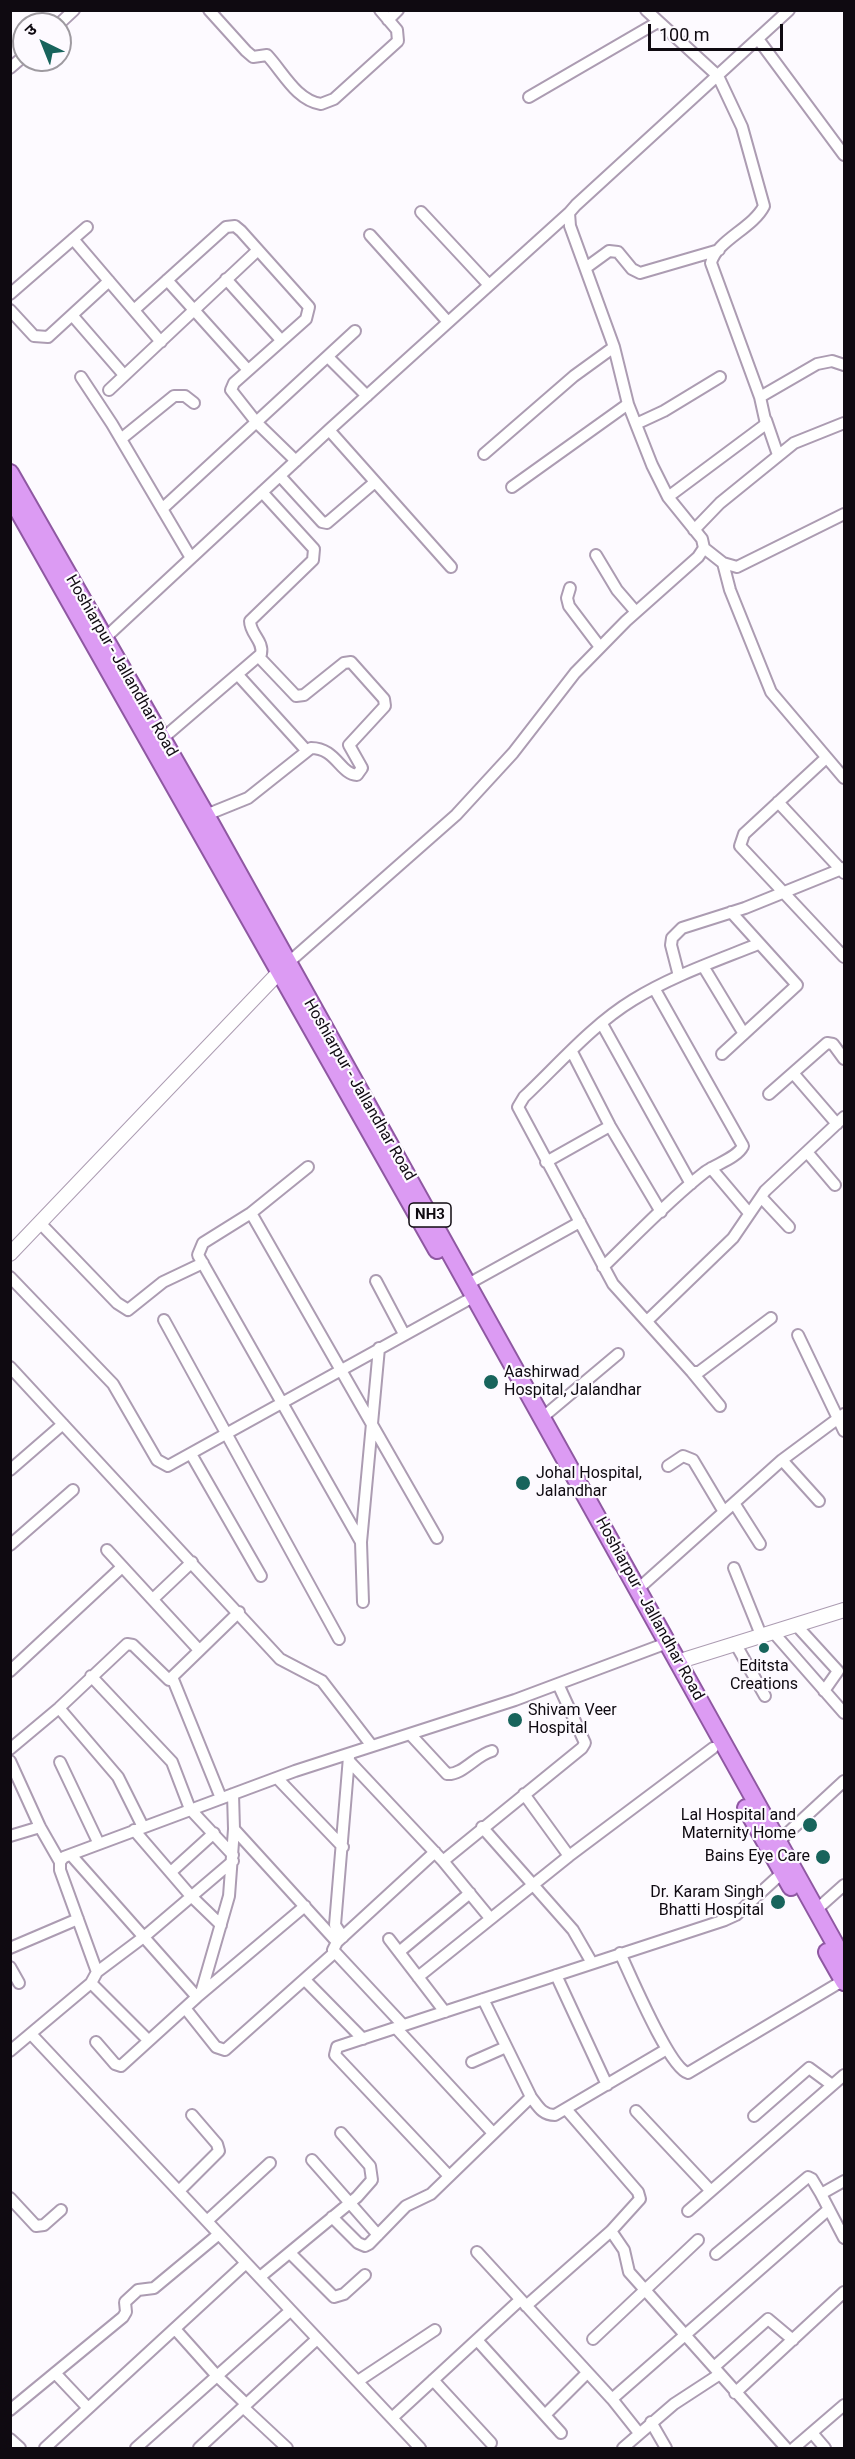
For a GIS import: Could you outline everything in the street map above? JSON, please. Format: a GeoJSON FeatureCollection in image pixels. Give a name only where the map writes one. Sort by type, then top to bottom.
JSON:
{"type":"FeatureCollection","features":[{"type":"Feature","properties":{"kind":"highway","name":"Hoshiarpur - Jallandhar Road"},"geometry":{"type":"LineString","coordinates":[[10,473],[206,815],[283,968]]}},
{"type":"Feature","properties":{"kind":"highway","name":"Hoshiarpur - Jallandhar Road"},"geometry":{"type":"LineString","coordinates":[[10,496],[283,968],[467,1293],[599,1538],[778,1842],[844,1960]]}},
{"type":"Feature","properties":{"kind":"highway","name":"Hoshiarpur - Jallandhar Road"},"geometry":{"type":"LineString","coordinates":[[467,1293],[543,1417],[638,1589],[662,1645],[677,1662],[682,1682],[713,1749],[844,1981]]}},
{"type":"Feature","properties":{"kind":"street"},"geometry":{"type":"LineString","coordinates":[[209,10],[253,57],[267,55],[299,92],[310,101],[321,105],[334,99],[398,42],[397,30],[380,10]]}},
{"type":"Feature","properties":{"kind":"street"},"geometry":{"type":"LineString","coordinates":[[388,20],[399,10]]}},
{"type":"Feature","properties":{"kind":"street"},"geometry":{"type":"LineString","coordinates":[[646,10],[718,76],[742,127],[764,206],[754,220],[711,259],[711,268],[760,397],[778,454]]}},
{"type":"Feature","properties":{"kind":"street"},"geometry":{"type":"LineString","coordinates":[[105,638],[329,430],[718,76],[784,12]]}},
{"type":"Feature","properties":{"kind":"street"},"geometry":{"type":"LineString","coordinates":[[530,97],[658,22]]}},
{"type":"Feature","properties":{"kind":"street"},"geometry":{"type":"LineString","coordinates":[[758,39],[844,155]]}},
{"type":"Feature","properties":{"kind":"street"},"geometry":{"type":"LineString","coordinates":[[422,212],[489,285]]}},
{"type":"Feature","properties":{"kind":"street"},"geometry":{"type":"LineString","coordinates":[[569,213],[570,226],[587,267],[614,347],[628,404],[636,424],[668,497],[702,539],[704,548],[732,567],[743,565],[844,514]]}},
{"type":"Feature","properties":{"kind":"street"},"geometry":{"type":"LineString","coordinates":[[134,310],[230,225],[241,231],[309,307],[306,319],[234,383],[231,390],[257,423],[296,462]]}},
{"type":"Feature","properties":{"kind":"street"},"geometry":{"type":"LineString","coordinates":[[10,294],[87,226]]}},
{"type":"Feature","properties":{"kind":"street"},"geometry":{"type":"LineString","coordinates":[[370,235],[448,322]]}},
{"type":"Feature","properties":{"kind":"street"},"geometry":{"type":"LineString","coordinates":[[73,239],[161,342]]}},
{"type":"Feature","properties":{"kind":"street"},"geometry":{"type":"LineString","coordinates":[[587,267],[606,253],[614,251],[637,272],[646,272],[720,249]]}},
{"type":"Feature","properties":{"kind":"street"},"geometry":{"type":"LineString","coordinates":[[109,390],[258,250]]}},
{"type":"Feature","properties":{"kind":"street"},"geometry":{"type":"LineString","coordinates":[[226,279],[281,340]]}},
{"type":"Feature","properties":{"kind":"street"},"geometry":{"type":"LineString","coordinates":[[167,280],[248,370]]}},
{"type":"Feature","properties":{"kind":"street"},"geometry":{"type":"LineString","coordinates":[[10,310],[39,338],[48,337],[109,281]]}},
{"type":"Feature","properties":{"kind":"street"},"geometry":{"type":"LineString","coordinates":[[72,315],[124,375]]}},
{"type":"Feature","properties":{"kind":"street"},"geometry":{"type":"LineString","coordinates":[[162,509],[355,332]]}},
{"type":"Feature","properties":{"kind":"street"},"geometry":{"type":"LineString","coordinates":[[484,454],[574,376],[614,347]]}},
{"type":"Feature","properties":{"kind":"street"},"geometry":{"type":"LineString","coordinates":[[328,357],[367,396]]}},
{"type":"Feature","properties":{"kind":"street"},"geometry":{"type":"LineString","coordinates":[[760,397],[817,364],[832,361],[844,365]]}},
{"type":"Feature","properties":{"kind":"street"},"geometry":{"type":"LineString","coordinates":[[81,377],[121,439],[191,558]]}},
{"type":"Feature","properties":{"kind":"street"},"geometry":{"type":"LineString","coordinates":[[636,424],[664,411],[720,377]]}},
{"type":"Feature","properties":{"kind":"street"},"geometry":{"type":"LineString","coordinates":[[121,439],[174,396],[185,396],[194,403]]}},
{"type":"Feature","properties":{"kind":"street"},"geometry":{"type":"LineString","coordinates":[[512,487],[628,404]]}},
{"type":"Feature","properties":{"kind":"street"},"geometry":{"type":"LineString","coordinates":[[668,497],[761,429],[766,420]]}},
{"type":"Feature","properties":{"kind":"street"},"geometry":{"type":"LineString","coordinates":[[694,530],[720,503],[778,454],[804,437],[844,423]]}},
{"type":"Feature","properties":{"kind":"street"},"geometry":{"type":"LineString","coordinates":[[329,430],[451,567]]}},
{"type":"Feature","properties":{"kind":"street"},"geometry":{"type":"LineString","coordinates":[[280,476],[322,522],[327,523],[375,482]]}},
{"type":"Feature","properties":{"kind":"street"},"geometry":{"type":"LineString","coordinates":[[162,739],[260,657],[262,646],[253,633],[250,621],[313,560],[314,549],[262,492]]}},
{"type":"Feature","properties":{"kind":"street"},"geometry":{"type":"LineString","coordinates":[[10,1254],[283,968],[479,792],[513,753],[557,694],[600,647],[698,557],[704,548]]}},
{"type":"Feature","properties":{"kind":"street"},"geometry":{"type":"LineString","coordinates":[[596,555],[617,590],[636,612]]}},
{"type":"Feature","properties":{"kind":"street"},"geometry":{"type":"LineString","coordinates":[[723,563],[734,599],[771,692],[826,758],[843,772]]}},
{"type":"Feature","properties":{"kind":"street"},"geometry":{"type":"LineString","coordinates":[[570,588],[567,598],[569,606],[600,647]]}},
{"type":"Feature","properties":{"kind":"street"},"geometry":{"type":"LineString","coordinates":[[206,815],[248,798],[306,750],[316,748],[337,758],[349,773],[357,775],[362,768],[350,751],[351,742],[383,711],[386,703],[353,665],[344,663],[307,693],[296,696],[260,657]]}},
{"type":"Feature","properties":{"kind":"street"},"geometry":{"type":"LineString","coordinates":[[238,675],[306,750]]}},
{"type":"Feature","properties":{"kind":"street"},"geometry":{"type":"LineString","coordinates":[[337,758],[350,751]]}},
{"type":"Feature","properties":{"kind":"street"},"geometry":{"type":"LineString","coordinates":[[826,758],[744,834],[740,846],[844,957]]}},
{"type":"Feature","properties":{"kind":"street"},"geometry":{"type":"LineString","coordinates":[[679,976],[671,951],[672,938],[682,928],[843,870],[778,802]]}},
{"type":"Feature","properties":{"kind":"street"},"geometry":{"type":"LineString","coordinates":[[722,1054],[797,985],[731,912]]}},
{"type":"Feature","properties":{"kind":"street"},"geometry":{"type":"LineString","coordinates":[[720,1406],[618,1291],[518,1107],[524,1097],[602,1024],[632,1000],[679,976],[758,944]]}},
{"type":"Feature","properties":{"kind":"street"},"geometry":{"type":"LineString","coordinates":[[704,966],[744,1034]]}},
{"type":"Feature","properties":{"kind":"street"},"geometry":{"type":"LineString","coordinates":[[603,1267],[691,1184],[711,1168],[738,1153],[742,1146],[654,988]]}},
{"type":"Feature","properties":{"kind":"street"},"geometry":{"type":"LineString","coordinates":[[602,1024],[691,1184]]}},
{"type":"Feature","properties":{"kind":"street"},"geometry":{"type":"LineString","coordinates":[[769,1094],[827,1043],[833,1044],[844,1059]]}},
{"type":"Feature","properties":{"kind":"street"},"geometry":{"type":"LineString","coordinates":[[572,1052],[610,1126],[661,1212]]}},
{"type":"Feature","properties":{"kind":"street"},"geometry":{"type":"LineString","coordinates":[[647,1322],[733,1238],[761,1197],[841,1120],[793,1072]]}},
{"type":"Feature","properties":{"kind":"street"},"geometry":{"type":"LineString","coordinates":[[546,1162],[610,1126]]}},
{"type":"Feature","properties":{"kind":"street"},"geometry":{"type":"LineString","coordinates":[[807,1152],[836,1185]]}},
{"type":"Feature","properties":{"kind":"street"},"geometry":{"type":"LineString","coordinates":[[308,1167],[251,1213],[199,1247],[198,1255],[362,1542]]}},
{"type":"Feature","properties":{"kind":"street"},"geometry":{"type":"LineString","coordinates":[[711,1168],[749,1213]]}},
{"type":"Feature","properties":{"kind":"street"},"geometry":{"type":"LineString","coordinates":[[761,1197],[789,1227]]}},
{"type":"Feature","properties":{"kind":"street"},"geometry":{"type":"LineString","coordinates":[[251,1213],[437,1538]]}},
{"type":"Feature","properties":{"kind":"street"},"geometry":{"type":"LineString","coordinates":[[10,1277],[112,1384],[161,1464],[168,1466],[404,1334],[580,1222]]}},
{"type":"Feature","properties":{"kind":"street"},"geometry":{"type":"LineString","coordinates":[[40,1223],[117,1303],[128,1310],[163,1282],[202,1263]]}},
{"type":"Feature","properties":{"kind":"street"},"geometry":{"type":"LineString","coordinates":[[376,1281],[404,1334]]}},
{"type":"Feature","properties":{"kind":"street"},"geometry":{"type":"LineString","coordinates":[[692,1372],[699,1372],[771,1318]]}},
{"type":"Feature","properties":{"kind":"street"},"geometry":{"type":"LineString","coordinates":[[164,1320],[339,1639]]}},
{"type":"Feature","properties":{"kind":"street"},"geometry":{"type":"LineString","coordinates":[[798,1335],[841,1417],[844,1431]]}},
{"type":"Feature","properties":{"kind":"street"},"geometry":{"type":"LineString","coordinates":[[363,1602],[362,1542],[380,1348]]}},
{"type":"Feature","properties":{"kind":"street"},"geometry":{"type":"LineString","coordinates":[[543,1417],[618,1354]]}},
{"type":"Feature","properties":{"kind":"street"},"geometry":{"type":"LineString","coordinates":[[10,1367],[280,1659],[314,1675],[329,1688],[372,1746]]}},
{"type":"Feature","properties":{"kind":"street"},"geometry":{"type":"LineString","coordinates":[[638,1589],[782,1460],[841,1417]]}},
{"type":"Feature","properties":{"kind":"street"},"geometry":{"type":"LineString","coordinates":[[10,1470],[63,1424]]}},
{"type":"Feature","properties":{"kind":"street"},"geometry":{"type":"LineString","coordinates":[[191,1454],[261,1576]]}},
{"type":"Feature","properties":{"kind":"street"},"geometry":{"type":"LineString","coordinates":[[668,1466],[683,1456],[693,1460],[724,1512]]}},
{"type":"Feature","properties":{"kind":"street"},"geometry":{"type":"LineString","coordinates":[[782,1460],[819,1501]]}},
{"type":"Feature","properties":{"kind":"street"},"geometry":{"type":"LineString","coordinates":[[10,1545],[74,1490]]}},
{"type":"Feature","properties":{"kind":"street"},"geometry":{"type":"LineString","coordinates":[[734,1503],[760,1544]]}},
{"type":"Feature","properties":{"kind":"street"},"geometry":{"type":"LineString","coordinates":[[107,1550],[199,1650]]}},
{"type":"Feature","properties":{"kind":"street"},"geometry":{"type":"LineString","coordinates":[[153,1599],[192,1562]]}},
{"type":"Feature","properties":{"kind":"street"},"geometry":{"type":"LineString","coordinates":[[10,1671],[122,1567]]}},
{"type":"Feature","properties":{"kind":"street"},"geometry":{"type":"LineString","coordinates":[[734,1568],[767,1633],[843,1707]]}},
{"type":"Feature","properties":{"kind":"street"},"geometry":{"type":"LineString","coordinates":[[10,1749],[130,1643],[169,1680],[238,1612]]}},
{"type":"Feature","properties":{"kind":"street"},"geometry":{"type":"LineString","coordinates":[[677,1662],[767,1633],[842,1614]]}},
{"type":"Feature","properties":{"kind":"street"},"geometry":{"type":"LineString","coordinates":[[796,1625],[838,1671],[835,1679],[824,1691]]}},
{"type":"Feature","properties":{"kind":"street"},"geometry":{"type":"LineString","coordinates":[[735,1643],[765,1696]]}},
{"type":"Feature","properties":{"kind":"street"},"geometry":{"type":"LineString","coordinates":[[60,1862],[71,1855],[190,1809],[277,1778],[349,1757],[372,1746],[558,1684],[662,1645]]}},
{"type":"Feature","properties":{"kind":"street"},"geometry":{"type":"LineString","coordinates":[[91,1676],[172,1762],[190,1809],[214,1833],[233,1858]]}},
{"type":"Feature","properties":{"kind":"street"},"geometry":{"type":"LineString","coordinates":[[172,1677],[221,1798]]}},
{"type":"Feature","properties":{"kind":"street"},"geometry":{"type":"LineString","coordinates":[[185,2008],[222,2051],[306,1981],[338,1944],[439,1856],[482,1827],[578,1753],[585,1743],[558,1684]]}},
{"type":"Feature","properties":{"kind":"street"},"geometry":{"type":"LineString","coordinates":[[59,1708],[118,1777],[138,1829],[190,1896],[220,1925]]}},
{"type":"Feature","properties":{"kind":"street"},"geometry":{"type":"LineString","coordinates":[[410,1734],[447,1774],[456,1773],[477,1756],[492,1751]]}},
{"type":"Feature","properties":{"kind":"street"},"geometry":{"type":"LineString","coordinates":[[418,1977],[569,1856],[713,1749]]}},
{"type":"Feature","properties":{"kind":"street"},"geometry":{"type":"LineString","coordinates":[[338,1944],[335,1925],[349,1757]]}},
{"type":"Feature","properties":{"kind":"street"},"geometry":{"type":"LineString","coordinates":[[349,1757],[439,1856],[490,1918]]}},
{"type":"Feature","properties":{"kind":"street"},"geometry":{"type":"LineString","coordinates":[[10,1761],[40,1827],[60,1862],[60,1870],[97,1972]]}},
{"type":"Feature","properties":{"kind":"street"},"geometry":{"type":"LineString","coordinates":[[60,1762],[99,1844]]}},
{"type":"Feature","properties":{"kind":"street"},"geometry":{"type":"LineString","coordinates":[[277,1778],[343,1847]]}},
{"type":"Feature","properties":{"kind":"street"},"geometry":{"type":"LineString","coordinates":[[778,1842],[844,1781]]}},
{"type":"Feature","properties":{"kind":"street"},"geometry":{"type":"LineString","coordinates":[[199,1995],[229,1896],[233,1858],[233,1794]]}},
{"type":"Feature","properties":{"kind":"street"},"geometry":{"type":"LineString","coordinates":[[524,1794],[569,1856]]}},
{"type":"Feature","properties":{"kind":"street"},"geometry":{"type":"LineString","coordinates":[[10,1836],[40,1827]]}},
{"type":"Feature","properties":{"kind":"street"},"geometry":{"type":"LineString","coordinates":[[482,1827],[573,1930],[592,1963]]}},
{"type":"Feature","properties":{"kind":"street"},"geometry":{"type":"LineString","coordinates":[[234,1829],[338,1944],[399,2027],[492,2132]]}},
{"type":"Feature","properties":{"kind":"street"},"geometry":{"type":"LineString","coordinates":[[171,1872],[214,1833]]}},
{"type":"Feature","properties":{"kind":"street"},"geometry":{"type":"LineString","coordinates":[[71,1855],[199,1995]]}},
{"type":"Feature","properties":{"kind":"street"},"geometry":{"type":"LineString","coordinates":[[10,2051],[91,1983],[97,1972],[145,1936],[233,1858]]}},
{"type":"Feature","properties":{"kind":"street"},"geometry":{"type":"LineString","coordinates":[[449,2176],[335,2055],[335,2050],[339,2046],[730,1918],[782,1873]]}},
{"type":"Feature","properties":{"kind":"street"},"geometry":{"type":"LineString","coordinates":[[816,1910],[844,1885]]}},
{"type":"Feature","properties":{"kind":"street"},"geometry":{"type":"LineString","coordinates":[[399,1952],[470,1893]]}},
{"type":"Feature","properties":{"kind":"street"},"geometry":{"type":"LineString","coordinates":[[96,2042],[118,2066],[126,2062],[199,1995],[305,1906]]}},
{"type":"Feature","properties":{"kind":"street"},"geometry":{"type":"LineString","coordinates":[[10,1948],[78,1919]]}},
{"type":"Feature","properties":{"kind":"street"},"geometry":{"type":"LineString","coordinates":[[389,1939],[445,2012]]}},
{"type":"Feature","properties":{"kind":"street"},"geometry":{"type":"LineString","coordinates":[[620,1953],[667,2049],[684,2073],[691,2073],[844,1981]]}},
{"type":"Feature","properties":{"kind":"street"},"geometry":{"type":"LineString","coordinates":[[10,1967],[19,1983]]}},
{"type":"Feature","properties":{"kind":"street"},"geometry":{"type":"LineString","coordinates":[[556,1975],[607,2085]]}},
{"type":"Feature","properties":{"kind":"street"},"geometry":{"type":"LineString","coordinates":[[306,1981],[363,2039]]}},
{"type":"Feature","properties":{"kind":"street"},"geometry":{"type":"LineString","coordinates":[[91,1983],[148,2040]]}},
{"type":"Feature","properties":{"kind":"street"},"geometry":{"type":"LineString","coordinates":[[483,1999],[531,2097],[540,2109],[550,2115],[566,2109],[667,2049]]}},
{"type":"Feature","properties":{"kind":"street"},"geometry":{"type":"LineString","coordinates":[[31,2034],[420,2448]]}},
{"type":"Feature","properties":{"kind":"street"},"geometry":{"type":"LineString","coordinates":[[472,2062],[506,2047]]}},
{"type":"Feature","properties":{"kind":"street"},"geometry":{"type":"LineString","coordinates":[[754,2116],[809,2068],[832,2085]]}},
{"type":"Feature","properties":{"kind":"street"},"geometry":{"type":"LineString","coordinates":[[688,2211],[844,2075]]}},
{"type":"Feature","properties":{"kind":"street"},"geometry":{"type":"LineString","coordinates":[[332,2217],[361,2246],[369,2244],[406,2206],[427,2198],[492,2132],[531,2097]]}},
{"type":"Feature","properties":{"kind":"street"},"geometry":{"type":"LineString","coordinates":[[392,2418],[477,2340],[611,2231],[639,2203],[640,2196],[566,2109]]}},
{"type":"Feature","properties":{"kind":"street"},"geometry":{"type":"LineString","coordinates":[[636,2111],[710,2190]]}},
{"type":"Feature","properties":{"kind":"street"},"geometry":{"type":"LineString","coordinates":[[179,2191],[219,2151],[217,2144],[192,2115]]}},
{"type":"Feature","properties":{"kind":"street"},"geometry":{"type":"LineString","coordinates":[[260,2277],[369,2185],[373,2176],[370,2166],[341,2133]]}},
{"type":"Feature","properties":{"kind":"street"},"geometry":{"type":"LineString","coordinates":[[312,2160],[348,2204],[378,2235]]}},
{"type":"Feature","properties":{"kind":"street"},"geometry":{"type":"LineString","coordinates":[[207,2221],[270,2163]]}},
{"type":"Feature","properties":{"kind":"street"},"geometry":{"type":"LineString","coordinates":[[717,2254],[808,2177],[812,2178],[844,2238]]}},
{"type":"Feature","properties":{"kind":"street"},"geometry":{"type":"LineString","coordinates":[[821,2194],[844,2181]]}},
{"type":"Feature","properties":{"kind":"street"},"geometry":{"type":"LineString","coordinates":[[10,2198],[38,2227],[61,2210]]}},
{"type":"Feature","properties":{"kind":"street"},"geometry":{"type":"LineString","coordinates":[[612,2399],[828,2209]]}},
{"type":"Feature","properties":{"kind":"street"},"geometry":{"type":"LineString","coordinates":[[611,2231],[624,2250],[629,2272],[644,2291],[786,2448]]}},
{"type":"Feature","properties":{"kind":"street"},"geometry":{"type":"LineString","coordinates":[[10,2410],[123,2317],[126,2312],[125,2302],[135,2292],[153,2288],[219,2234]]}},
{"type":"Feature","properties":{"kind":"street"},"geometry":{"type":"LineString","coordinates":[[592,2339],[698,2240]]}},
{"type":"Feature","properties":{"kind":"street"},"geometry":{"type":"LineString","coordinates":[[477,2252],[612,2399],[639,2433]]}},
{"type":"Feature","properties":{"kind":"street"},"geometry":{"type":"LineString","coordinates":[[290,2253],[334,2297],[344,2294],[365,2275]]}},
{"type":"Feature","properties":{"kind":"street"},"geometry":{"type":"LineString","coordinates":[[45,2448],[246,2263]]}},
{"type":"Feature","properties":{"kind":"street"},"geometry":{"type":"LineString","coordinates":[[735,2393],[844,2292]]}},
{"type":"Feature","properties":{"kind":"street"},"geometry":{"type":"LineString","coordinates":[[136,2448],[290,2311]]}},
{"type":"Feature","properties":{"kind":"street"},"geometry":{"type":"LineString","coordinates":[[623,2448],[651,2422],[717,2371],[768,2319],[793,2340]]}},
{"type":"Feature","properties":{"kind":"street"},"geometry":{"type":"LineString","coordinates":[[175,2329],[287,2448]]}},
{"type":"Feature","properties":{"kind":"street"},"geometry":{"type":"LineString","coordinates":[[358,2381],[435,2330]]}},
{"type":"Feature","properties":{"kind":"street"},"geometry":{"type":"LineString","coordinates":[[199,2448],[316,2339]]}},
{"type":"Feature","properties":{"kind":"street"},"geometry":{"type":"LineString","coordinates":[[477,2340],[561,2433]]}},
{"type":"Feature","properties":{"kind":"street"},"geometry":{"type":"LineString","coordinates":[[55,2373],[88,2408]]}},
{"type":"Feature","properties":{"kind":"street"},"geometry":{"type":"LineString","coordinates":[[545,2415],[587,2373]]}},
{"type":"Feature","properties":{"kind":"street"},"geometry":{"type":"LineString","coordinates":[[433,2380],[491,2443]]}},
{"type":"Feature","properties":{"kind":"street"},"geometry":{"type":"LineString","coordinates":[[794,2448],[844,2405]]}},
{"type":"Feature","properties":{"kind":"street"},"geometry":{"type":"LineString","coordinates":[[651,2422],[666,2448]]}},
{"type":"Feature","properties":{"kind":"street"},"geometry":{"type":"LineString","coordinates":[[813,2434],[825,2448]]}},
{"type":"Feature","properties":{"kind":"street"},"geometry":{"type":"LineString","coordinates":[[10,2439],[20,2448]]}},
{"type":"Feature","properties":{"kind":"place","name":"Aashirwad Hospital, Jalandhar"},"geometry":{"type":"Point","coordinates":[491,1382]}},
{"type":"Feature","properties":{"kind":"place","name":"Johal Hospital, Jalandhar"},"geometry":{"type":"Point","coordinates":[523,1483]}},
{"type":"Feature","properties":{"kind":"place","name":"Editsta Creations"},"geometry":{"type":"Point","coordinates":[764,1648]}},
{"type":"Feature","properties":{"kind":"place","name":"Shivam Veer Hospital"},"geometry":{"type":"Point","coordinates":[515,1720]}},
{"type":"Feature","properties":{"kind":"place","name":"Lal Hospital and Maternity Home"},"geometry":{"type":"Point","coordinates":[810,1825]}},
{"type":"Feature","properties":{"kind":"place","name":"Bains Eye Care"},"geometry":{"type":"Point","coordinates":[823,1857]}},
{"type":"Feature","properties":{"kind":"place","name":"Dr. Karam Singh Bhatti Hospital"},"geometry":{"type":"Point","coordinates":[778,1902]}}]}
